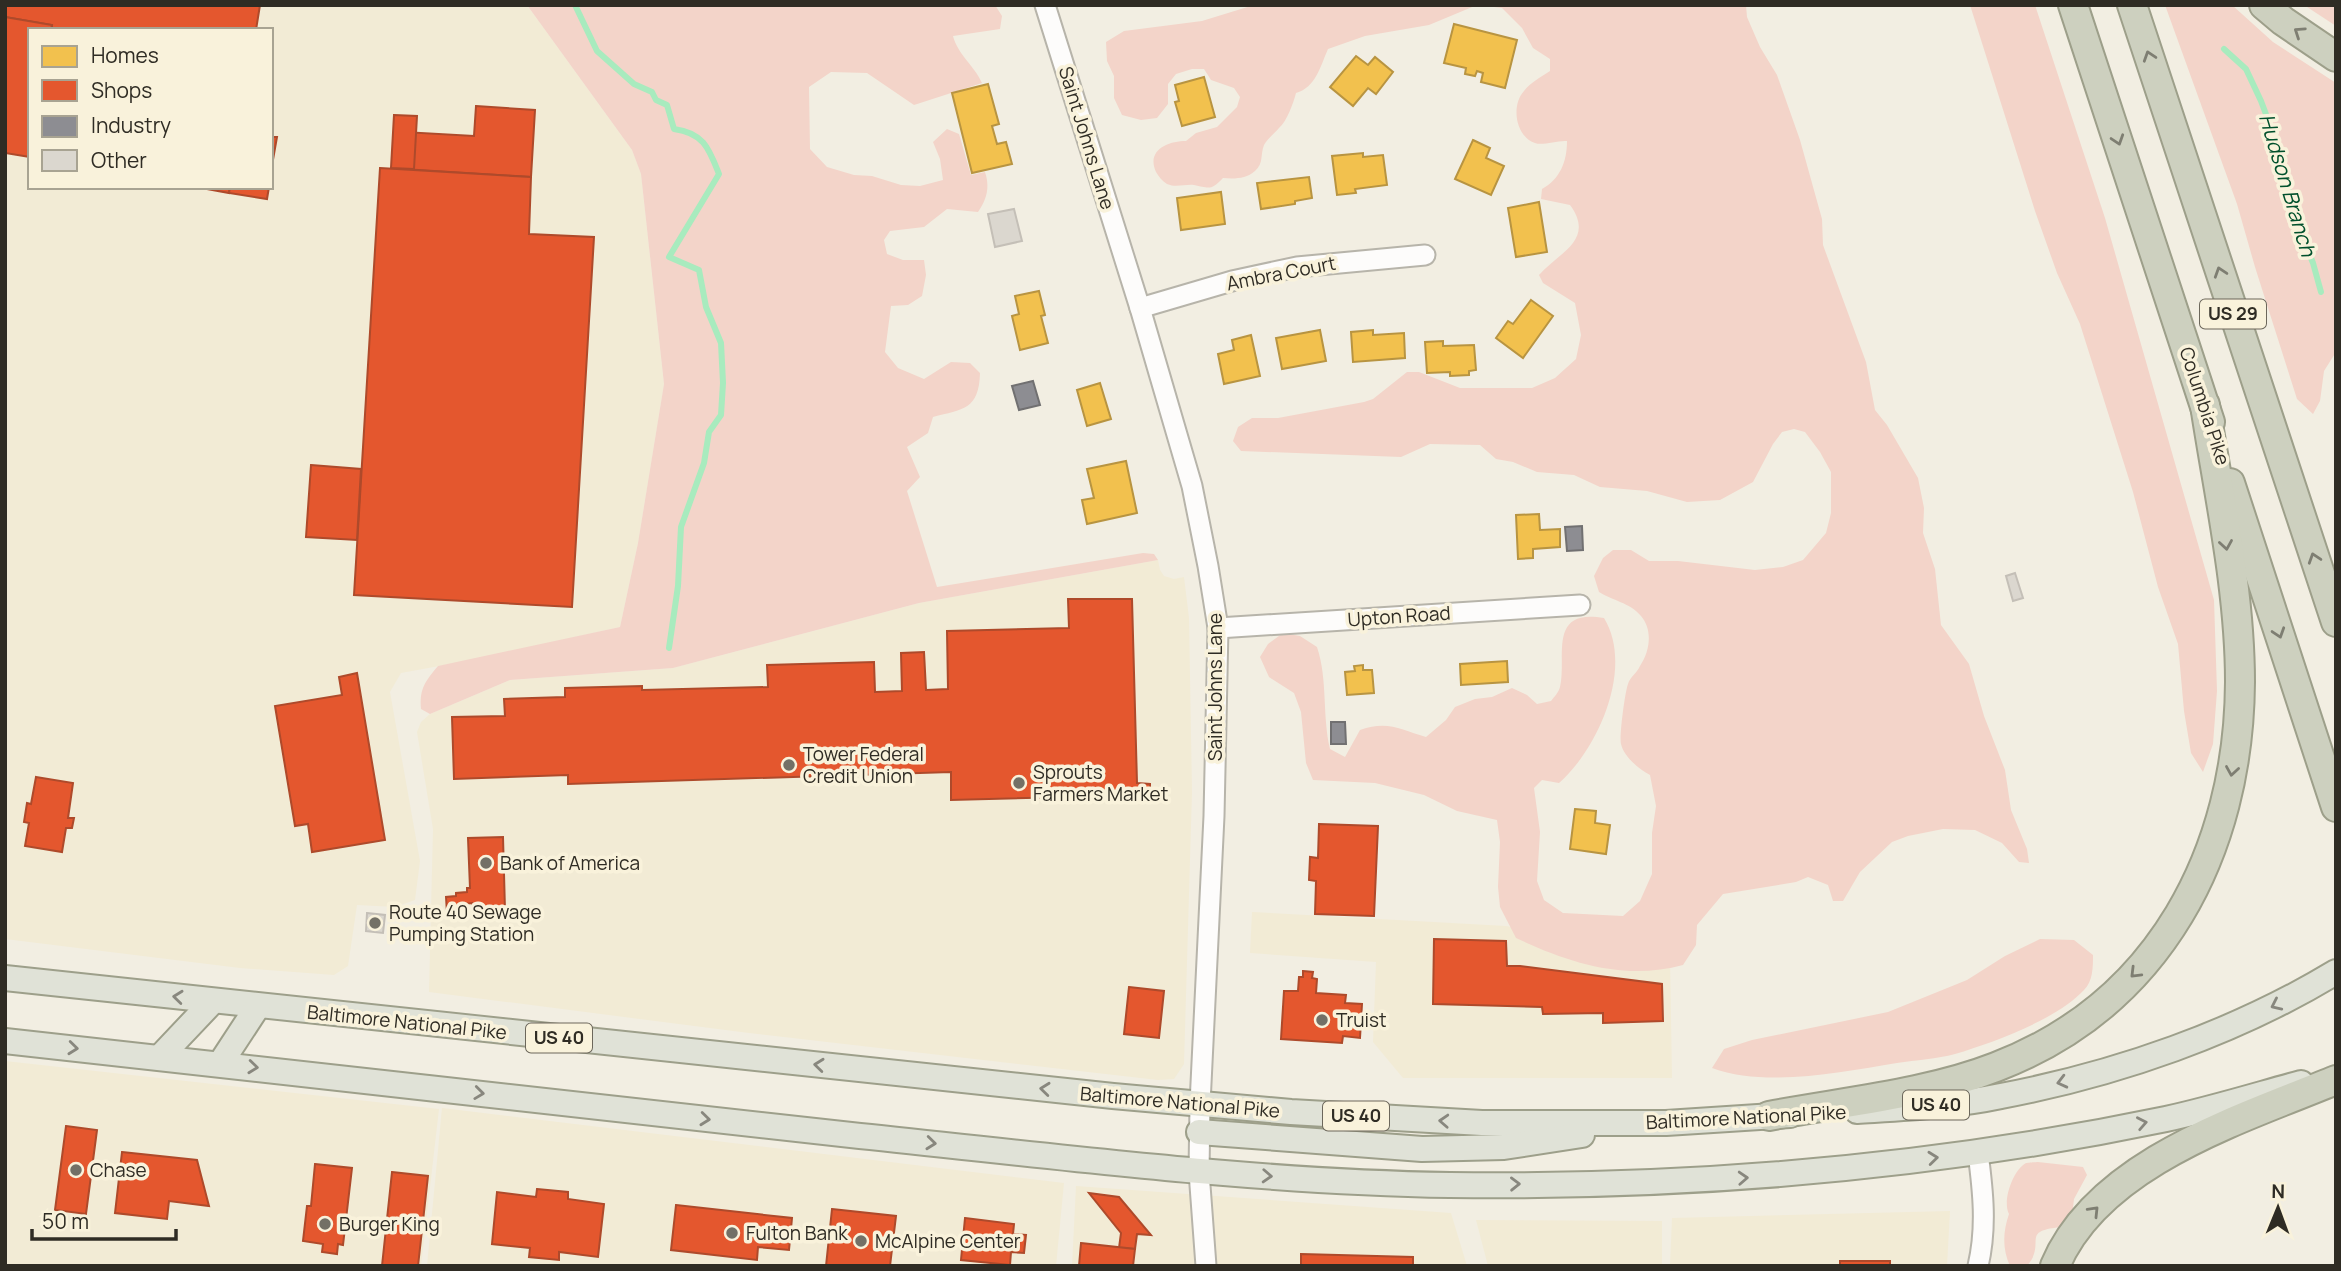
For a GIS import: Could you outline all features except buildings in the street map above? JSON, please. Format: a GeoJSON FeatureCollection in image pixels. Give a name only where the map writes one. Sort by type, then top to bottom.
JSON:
{"type":"FeatureCollection","features":[{"type":"Feature","properties":{"kind":"highway","name":"Columbia Pike"},"geometry":{"type":"LineString","coordinates":[[2073,5],[2336,807]]}},
{"type":"Feature","properties":{"kind":"highway","name":"US 29"},"geometry":{"type":"LineString","coordinates":[[2132,5],[2336,622]]}},
{"type":"Feature","properties":{"kind":"highway"},"geometry":{"type":"LineString","coordinates":[[2264,5],[2336,57]]}},
{"type":"Feature","properties":{"kind":"highway"},"geometry":{"type":"LineString","coordinates":[[1769,1116],[1937,1085],[1996,1067],[2029,1052],[2068,1031],[2107,1001],[2142,968],[2192,894],[2212,850],[2228,796],[2236,744],[2240,682],[2232,580],[2205,405]]}},
{"type":"Feature","properties":{"kind":"highway"},"geometry":{"type":"LineString","coordinates":[[2055,1266],[2060,1252],[2081,1223],[2109,1195],[2145,1167],[2186,1142],[2336,1080]]}},
{"type":"Feature","properties":{"kind":"main road","name":"Baltimore National Pike"},"geometry":{"type":"LineString","coordinates":[[5,978],[1200,1104],[1482,1123],[1666,1123],[1906,1108],[2000,1097],[2081,1077],[2217,1032],[2297,995],[2336,972]]}},
{"type":"Feature","properties":{"kind":"main road"},"geometry":{"type":"LineString","coordinates":[[160,1057],[213,1001]]}},
{"type":"Feature","properties":{"kind":"main road"},"geometry":{"type":"LineString","coordinates":[[220,1064],[258,1006]]}},
{"type":"Feature","properties":{"kind":"main road"},"geometry":{"type":"LineString","coordinates":[[5,1041],[1199,1172],[1447,1185],[1604,1183],[1779,1176],[1978,1153],[2172,1118],[2336,1074]]}},
{"type":"Feature","properties":{"kind":"main road"},"geometry":{"type":"LineString","coordinates":[[1199,1132],[1422,1149],[1504,1147],[1666,1123]]}},
{"type":"Feature","properties":{"kind":"street","name":"Saint Johns Lane"},"geometry":{"type":"LineString","coordinates":[[1045,5],[1140,308],[1192,486],[1209,566],[1218,628],[1199,1132],[1206,1266]]}},
{"type":"Feature","properties":{"kind":"street","name":"Ambra Court"},"geometry":{"type":"LineString","coordinates":[[1140,308],[1238,279],[1297,267],[1425,255]]}},
{"type":"Feature","properties":{"kind":"street","name":"Upton Road"},"geometry":{"type":"LineString","coordinates":[[1218,628],[1580,605]]}},
{"type":"Feature","properties":{"kind":"street"},"geometry":{"type":"LineString","coordinates":[[1978,1153],[1984,1224],[1978,1266]]}},
{"type":"Feature","properties":{"kind":"shaded area"},"geometry":{"type":"Polygon","coordinates":[[[5,5],[527,5],[632,150],[641,174],[664,384],[638,543],[620,627],[401,673],[390,692],[420,861],[415,900],[395,907],[357,905],[348,966],[334,975],[240,968],[5,939],[5,5]]]}},
{"type":"Feature","properties":{"kind":"shaded area"},"geometry":{"type":"Polygon","coordinates":[[[527,5],[995,5],[1002,16],[1000,29],[953,36],[982,83],[914,105],[867,73],[831,72],[809,87],[810,149],[827,167],[901,185],[920,186],[943,180],[940,159],[933,142],[947,129],[959,134],[971,175],[985,172],[987,177],[987,193],[978,212],[947,209],[924,227],[890,231],[884,240],[887,254],[903,260],[924,260],[926,275],[922,296],[908,305],[891,306],[885,352],[898,368],[924,379],[951,362],[970,363],[980,373],[973,401],[961,409],[933,417],[928,433],[907,447],[920,477],[907,491],[937,587],[1143,553],[1154,554],[1158,560],[919,603],[673,668],[510,680],[430,714],[421,709],[424,686],[438,666],[620,627],[638,543],[664,384],[641,174],[632,150],[527,5]]]}},
{"type":"Feature","properties":{"kind":"shaded area"},"geometry":{"type":"Polygon","coordinates":[[[1254,5],[1477,5],[1429,25],[1365,36],[1328,49],[1313,81],[1296,93],[1285,121],[1264,145],[1261,162],[1255,171],[1244,177],[1223,178],[1210,188],[1167,184],[1156,172],[1154,164],[1154,158],[1160,148],[1186,141],[1196,133],[1217,127],[1237,107],[1240,97],[1234,88],[1211,80],[1204,69],[1192,69],[1176,74],[1168,84],[1168,104],[1157,118],[1141,120],[1122,115],[1114,98],[1114,76],[1107,61],[1106,42],[1124,31],[1202,21],[1254,5]]]}},
{"type":"Feature","properties":{"kind":"shaded area"},"geometry":{"type":"Polygon","coordinates":[[[1478,5],[1746,5],[1747,17],[1760,47],[1777,75],[1800,140],[1822,219],[1823,245],[1866,362],[1875,410],[1887,425],[1918,478],[1924,508],[1923,533],[1935,569],[1941,625],[1969,664],[1984,716],[2005,770],[2011,810],[2027,849],[2029,863],[2019,862],[2002,843],[1975,830],[1943,829],[1908,836],[1892,842],[1860,872],[1843,901],[1833,901],[1828,885],[1808,877],[1796,882],[1723,894],[1697,925],[1696,945],[1683,965],[1640,971],[1619,970],[1577,962],[1516,938],[1500,907],[1500,842],[1497,820],[1457,811],[1424,795],[1375,783],[1313,780],[1306,763],[1301,712],[1294,693],[1269,677],[1260,657],[1268,644],[1283,633],[1300,636],[1317,647],[1323,672],[1330,749],[1345,757],[1360,730],[1387,726],[1426,737],[1446,720],[1455,707],[1475,699],[1492,697],[1512,688],[1527,695],[1537,704],[1551,701],[1560,687],[1563,638],[1567,628],[1574,620],[1586,617],[1604,618],[1612,638],[1615,660],[1608,706],[1599,728],[1574,768],[1559,783],[1542,780],[1534,788],[1540,832],[1537,881],[1544,900],[1563,913],[1623,916],[1640,901],[1652,874],[1652,833],[1656,806],[1650,775],[1629,758],[1621,744],[1627,689],[1646,654],[1649,634],[1645,622],[1636,611],[1599,592],[1594,576],[1603,558],[1613,550],[1631,550],[1649,561],[1678,561],[1755,570],[1783,567],[1803,560],[1826,533],[1831,513],[1831,472],[1805,432],[1794,429],[1782,432],[1753,482],[1720,500],[1687,502],[1647,491],[1600,487],[1574,475],[1537,472],[1513,462],[1496,459],[1480,445],[1430,444],[1401,457],[1241,451],[1233,441],[1238,427],[1252,418],[1278,418],[1364,402],[1373,399],[1407,372],[1419,372],[1460,388],[1532,388],[1555,378],[1576,359],[1581,335],[1575,303],[1543,283],[1539,275],[1571,245],[1579,228],[1577,217],[1570,205],[1541,199],[1542,189],[1554,180],[1561,169],[1566,156],[1567,141],[1535,143],[1523,134],[1516,112],[1524,91],[1550,71],[1550,59],[1533,48],[1522,28],[1502,8],[1478,5]]]}},
{"type":"Feature","properties":{"kind":"shaded area"},"geometry":{"type":"Polygon","coordinates":[[[1970,5],[2035,5],[2105,218],[2214,600],[2217,691],[2213,744],[2203,772],[2191,753],[2178,644],[2158,587],[2133,492],[2080,324],[2057,273],[2035,211],[1970,5]]]}},
{"type":"Feature","properties":{"kind":"shaded area"},"geometry":{"type":"Polygon","coordinates":[[[2165,5],[2232,5],[2273,42],[2336,83],[2336,352],[2324,371],[2320,401],[2313,414],[2297,399],[2237,204],[2165,5]]]}},
{"type":"Feature","properties":{"kind":"shaded area"},"geometry":{"type":"Polygon","coordinates":[[[2304,5],[2336,5],[2336,26],[2304,5]]]}},
{"type":"Feature","properties":{"kind":"shaded area"},"geometry":{"type":"Polygon","coordinates":[[[1158,560],[1164,576],[1174,579],[1184,577],[1189,618],[1192,792],[1184,1064],[1174,1079],[1158,1080],[749,1033],[429,992],[433,829],[417,732],[421,722],[430,714],[510,680],[673,668],[919,603],[1158,560]]]}},
{"type":"Feature","properties":{"kind":"shaded area"},"geometry":{"type":"Polygon","coordinates":[[[1252,912],[1506,926],[1670,956],[1672,1078],[1403,1078],[1373,1042],[1376,962],[1250,953],[1252,912]]]}},
{"type":"Feature","properties":{"kind":"shaded area"},"geometry":{"type":"Polygon","coordinates":[[[2040,939],[2074,940],[2093,955],[2091,978],[2084,990],[2058,1011],[2006,1036],[1948,1056],[1828,1074],[1756,1077],[1712,1068],[1724,1049],[1752,1040],[1888,1012],[1967,980],[2005,956],[2040,939]]]}},
{"type":"Feature","properties":{"kind":"shaded area"},"geometry":{"type":"Polygon","coordinates":[[[5,1061],[439,1109],[421,1266],[5,1266],[5,1061]]]}},
{"type":"Feature","properties":{"kind":"shaded area"},"geometry":{"type":"Polygon","coordinates":[[[442,1108],[1064,1183],[1056,1266],[427,1266],[442,1108]]]}},
{"type":"Feature","properties":{"kind":"shaded area"},"geometry":{"type":"Polygon","coordinates":[[[2026,1163],[2083,1167],[2087,1175],[2074,1199],[2072,1216],[2062,1227],[2041,1231],[2037,1235],[2033,1258],[2027,1266],[2010,1266],[2004,1240],[2009,1214],[2008,1194],[2021,1167],[2026,1163]]]}},
{"type":"Feature","properties":{"kind":"shaded area"},"geometry":{"type":"Polygon","coordinates":[[[1076,1186],[1451,1213],[1467,1266],[1072,1266],[1076,1186]]]}},
{"type":"Feature","properties":{"kind":"shaded area"},"geometry":{"type":"Polygon","coordinates":[[[1950,1211],[1947,1266],[1670,1266],[1672,1218],[1950,1211]]]}},
{"type":"Feature","properties":{"kind":"shaded area"},"geometry":{"type":"Polygon","coordinates":[[[1476,1220],[1662,1221],[1662,1266],[1488,1266],[1476,1220]]]}},
{"type":"Feature","properties":{"kind":"waterway"},"geometry":{"type":"LineString","coordinates":[[575,5],[597,51],[634,84],[652,92],[656,100],[667,105],[674,129],[699,138],[719,174],[669,257],[699,270],[706,307],[721,343],[723,383],[721,415],[709,432],[704,463],[681,527],[678,586],[669,648]]}},
{"type":"Feature","properties":{"kind":"waterway","name":"Hudson Branch"},"geometry":{"type":"LineString","coordinates":[[2224,49],[2246,69],[2261,101],[2286,173],[2291,209],[2313,263],[2321,292]]}},
{"type":"Feature","properties":{"kind":"place","name":"Tower Federal Credit Union"},"geometry":{"type":"Point","coordinates":[789,765]}},
{"type":"Feature","properties":{"kind":"place","name":"Sprouts Farmers Market"},"geometry":{"type":"Point","coordinates":[1019,783]}},
{"type":"Feature","properties":{"kind":"place","name":"Bank of America"},"geometry":{"type":"Point","coordinates":[486,863]}},
{"type":"Feature","properties":{"kind":"place","name":"Route 40 Sewage Pumping Station"},"geometry":{"type":"Point","coordinates":[375,923]}},
{"type":"Feature","properties":{"kind":"place","name":"Truist"},"geometry":{"type":"Point","coordinates":[1322,1020]}},
{"type":"Feature","properties":{"kind":"place","name":"Chase"},"geometry":{"type":"Point","coordinates":[76,1170]}},
{"type":"Feature","properties":{"kind":"place","name":"Burger King"},"geometry":{"type":"Point","coordinates":[325,1224]}},
{"type":"Feature","properties":{"kind":"place","name":"Fulton Bank"},"geometry":{"type":"Point","coordinates":[732,1233]}},
{"type":"Feature","properties":{"kind":"place","name":"McAlpine Center"},"geometry":{"type":"Point","coordinates":[861,1241]}}]}
